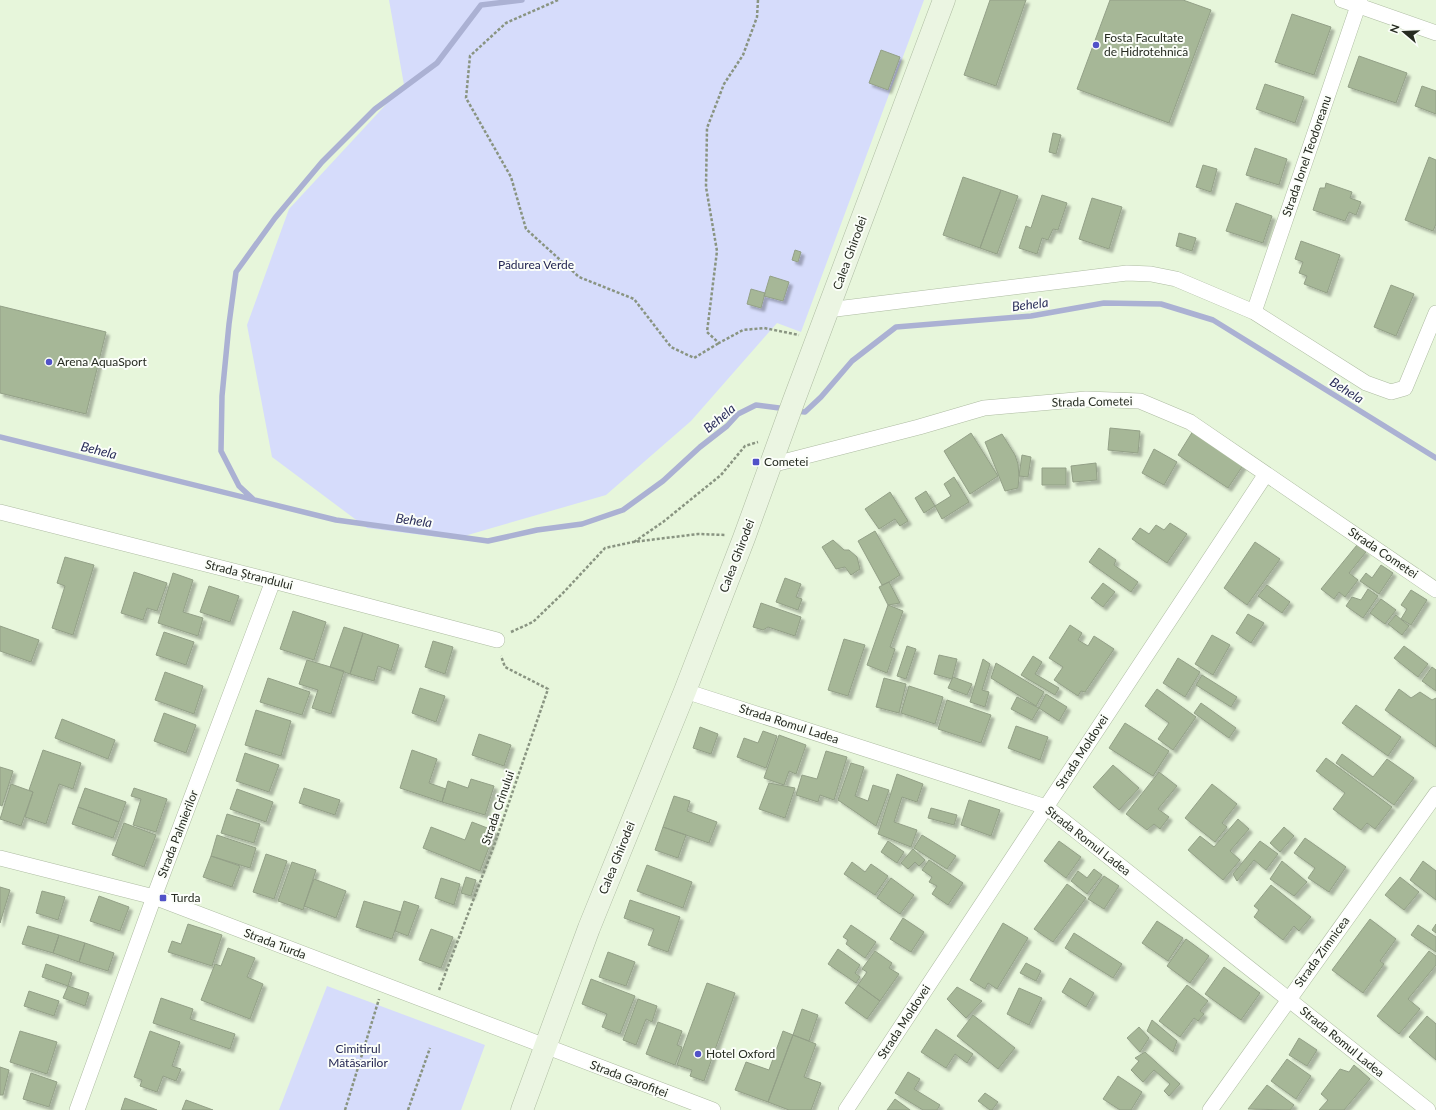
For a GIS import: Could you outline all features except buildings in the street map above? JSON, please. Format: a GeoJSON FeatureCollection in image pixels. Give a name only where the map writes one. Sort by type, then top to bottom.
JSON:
{"type":"FeatureCollection","features":[{"type":"Feature","properties":{"kind":"street","name":"Calea Ghirodei"},"geometry":{"type":"LineString","coordinates":[[522,1110],[589,928],[685,691],[744,538],[794,400],[944,0]]}},
{"type":"Feature","properties":{"kind":"street"},"geometry":{"type":"LineString","coordinates":[[1342,0],[1359,3],[1436,33]]}},
{"type":"Feature","properties":{"kind":"street","name":"Strada Ionel Teodoreanu"},"geometry":{"type":"LineString","coordinates":[[1254,312],[1359,3]]}},
{"type":"Feature","properties":{"kind":"street"},"geometry":{"type":"LineString","coordinates":[[828,310],[1127,273],[1151,274],[1176,279],[1254,312],[1366,383],[1391,392],[1405,388],[1436,313]]}},
{"type":"Feature","properties":{"kind":"street","name":"Strada Cometei"},"geometry":{"type":"LineString","coordinates":[[771,465],[919,427],[984,408],[1094,399],[1140,401],[1190,422],[1436,590]]}},
{"type":"Feature","properties":{"kind":"street","name":"Strada Moldovei"},"geometry":{"type":"LineString","coordinates":[[846,1110],[1266,474]]}},
{"type":"Feature","properties":{"kind":"street","name":"Strada Ștrandului"},"geometry":{"type":"LineString","coordinates":[[0,512],[273,581],[497,640]]}},
{"type":"Feature","properties":{"kind":"street","name":"Strada Palmierilor"},"geometry":{"type":"LineString","coordinates":[[77,1110],[154,897],[273,581]]}},
{"type":"Feature","properties":{"kind":"street","name":"Strada Romul Ladea"},"geometry":{"type":"LineString","coordinates":[[685,691],[1046,807],[1428,1110]]}},
{"type":"Feature","properties":{"kind":"street","name":"Strada Zimnicea"},"geometry":{"type":"LineString","coordinates":[[1210,1110],[1436,794]]}},
{"type":"Feature","properties":{"kind":"street","name":"Strada Turda"},"geometry":{"type":"LineString","coordinates":[[0,858],[154,897],[545,1047]]}},
{"type":"Feature","properties":{"kind":"street","name":"Strada Garofiței"},"geometry":{"type":"LineString","coordinates":[[545,1047],[713,1110]]}},
{"type":"Feature","properties":{"kind":"path"},"geometry":{"type":"LineString","coordinates":[[558,0],[506,23],[470,56],[466,98],[511,177],[526,229],[579,277],[634,299],[671,348],[694,358],[743,330],[764,328],[801,335]]}},
{"type":"Feature","properties":{"kind":"path"},"geometry":{"type":"LineString","coordinates":[[719,343],[708,332],[717,251],[706,188],[707,128],[724,84],[743,55],[757,17],[758,0]]}},
{"type":"Feature","properties":{"kind":"path"},"geometry":{"type":"LineString","coordinates":[[633,542],[663,522],[721,475],[745,446],[782,434]]}},
{"type":"Feature","properties":{"kind":"path"},"geometry":{"type":"LineString","coordinates":[[497,640],[533,622],[563,593],[605,548],[633,542],[698,534],[724,534],[744,538]]}},
{"type":"Feature","properties":{"kind":"path","name":"Strada Crinului"},"geometry":{"type":"LineString","coordinates":[[433,1004],[495,843],[548,689],[505,667],[497,640]]}},
{"type":"Feature","properties":{"kind":"path"},"geometry":{"type":"LineString","coordinates":[[344,1110],[384,985]]}},
{"type":"Feature","properties":{"kind":"path"},"geometry":{"type":"LineString","coordinates":[[408,1110],[430,1048]]}},
{"type":"Feature","properties":{"kind":"green space","name":"Pădurea Verde"},"geometry":{"type":"Polygon","coordinates":[[[389,0],[924,0],[801,332],[777,323],[691,421],[606,495],[454,539],[367,528],[272,457],[247,325],[289,209],[404,85],[389,0]]]}},
{"type":"Feature","properties":{"kind":"green space","name":"Cimitirul Mătăsarilor"},"geometry":{"type":"Polygon","coordinates":[[[327,986],[485,1045],[461,1110],[279,1110],[327,986]]]}},
{"type":"Feature","properties":{"kind":"waterway"},"geometry":{"type":"LineString","coordinates":[[253,499],[239,486],[221,451],[222,396],[236,272],[275,218],[322,162],[375,109],[437,63],[481,5],[522,0]]}},
{"type":"Feature","properties":{"kind":"waterway","name":"Behela"},"geometry":{"type":"LineString","coordinates":[[795,411],[805,412],[821,397],[852,361],[896,327],[1031,316],[1104,303],[1161,304],[1213,320],[1436,458]]}},
{"type":"Feature","properties":{"kind":"waterway","name":"Behela"},"geometry":{"type":"LineString","coordinates":[[0,437],[336,520],[488,541],[537,530],[582,524],[623,510],[663,481],[700,447],[727,426],[738,414],[756,405],[787,409]]}},
{"type":"Feature","properties":{"kind":"place","name":"Fosta Facultate de Hidrotehnică"},"geometry":{"type":"Point","coordinates":[1096,45]}},
{"type":"Feature","properties":{"kind":"place","name":"Arena AquaSport"},"geometry":{"type":"Point","coordinates":[49,362]}},
{"type":"Feature","properties":{"kind":"place","name":"Cometei"},"geometry":{"type":"Point","coordinates":[756,462]}},
{"type":"Feature","properties":{"kind":"place","name":"Turda"},"geometry":{"type":"Point","coordinates":[163,898]}},
{"type":"Feature","properties":{"kind":"place","name":"Hotel Oxford"},"geometry":{"type":"Point","coordinates":[698,1054]}}]}
